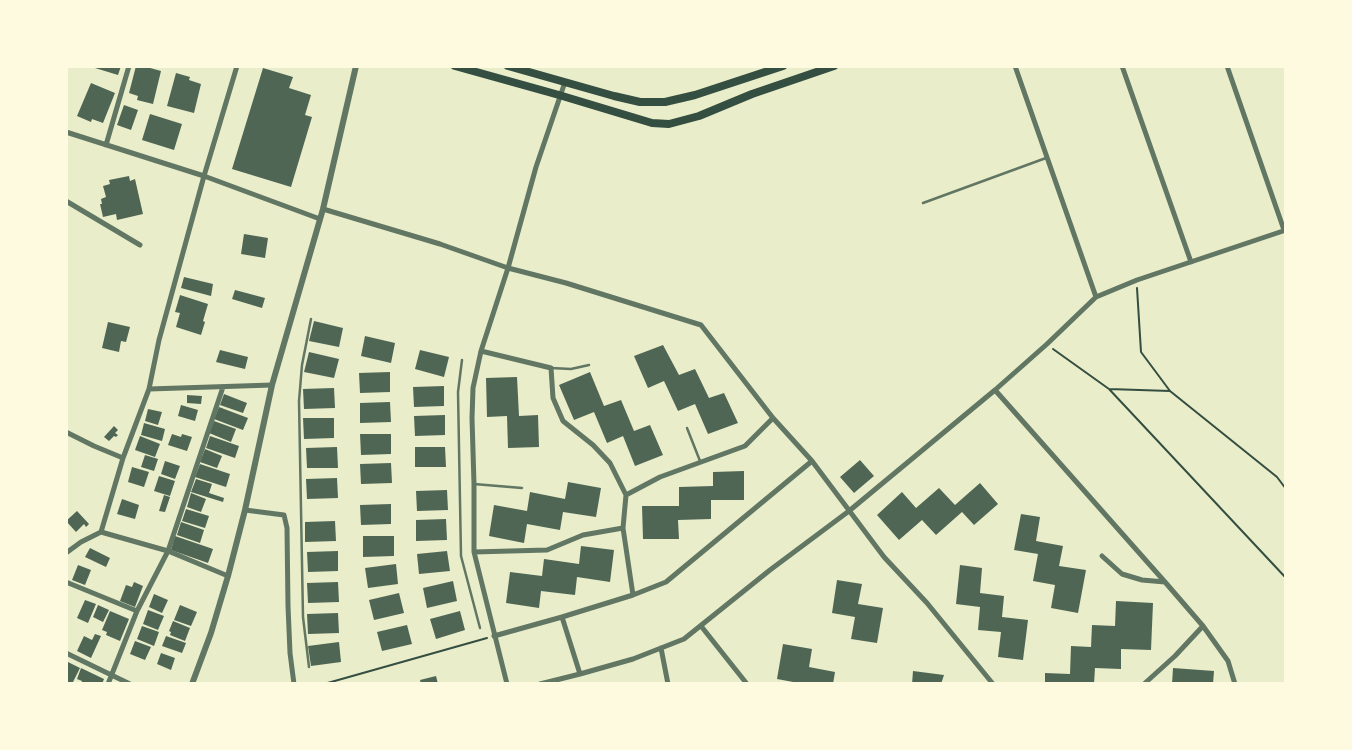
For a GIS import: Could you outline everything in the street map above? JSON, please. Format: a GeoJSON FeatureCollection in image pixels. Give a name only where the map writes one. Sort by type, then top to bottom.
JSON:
{"type":"FeatureCollection","features":[{"type":"Feature","properties":{"kind":"main road"},"geometry":{"type":"LineString","coordinates":[[455,66],[652,123],[669,124],[700,116],[752,94],[834,66]]}},
{"type":"Feature","properties":{"kind":"main road"},"geometry":{"type":"LineString","coordinates":[[508,66],[640,102],[665,102],[695,95],[783,66]]}},
{"type":"Feature","properties":{"kind":"street"},"geometry":{"type":"LineString","coordinates":[[106,145],[129,66]]}},
{"type":"Feature","properties":{"kind":"street"},"geometry":{"type":"LineString","coordinates":[[101,532],[123,458],[149,389],[159,340],[204,176],[237,66]]}},
{"type":"Feature","properties":{"kind":"street"},"geometry":{"type":"LineString","coordinates":[[192,684],[211,633],[228,576],[245,510],[272,384],[323,209],[356,66]]}},
{"type":"Feature","properties":{"kind":"street"},"geometry":{"type":"LineString","coordinates":[[1015,66],[1096,297]]}},
{"type":"Feature","properties":{"kind":"street"},"geometry":{"type":"LineString","coordinates":[[1122,66],[1191,262]]}},
{"type":"Feature","properties":{"kind":"street"},"geometry":{"type":"LineString","coordinates":[[540,684],[633,659],[684,639],[770,570],[849,511],[995,390],[1096,297],[1137,280],[1285,230],[1227,66]]}},
{"type":"Feature","properties":{"kind":"street"},"geometry":{"type":"LineString","coordinates":[[507,684],[474,552],[472,411],[474,388],[481,351],[564,82]]}},
{"type":"Feature","properties":{"kind":"street"},"geometry":{"type":"LineString","coordinates":[[66,132],[204,176],[320,219]]}},
{"type":"Feature","properties":{"kind":"street"},"geometry":{"type":"LineString","coordinates":[[66,200],[140,245]]}},
{"type":"Feature","properties":{"kind":"street"},"geometry":{"type":"LineString","coordinates":[[323,209],[440,244],[508,268],[566,283],[701,324],[773,418],[812,461],[884,557],[927,603],[993,684]]}},
{"type":"Feature","properties":{"kind":"street"},"geometry":{"type":"LineString","coordinates":[[481,351],[551,368],[553,398],[563,421],[593,445],[610,463],[626,495],[623,528],[633,595]]}},
{"type":"Feature","properties":{"kind":"street"},"geometry":{"type":"LineString","coordinates":[[149,389],[272,384]]}},
{"type":"Feature","properties":{"kind":"street"},"geometry":{"type":"LineString","coordinates":[[108,684],[137,610],[168,551],[223,387]]}},
{"type":"Feature","properties":{"kind":"street"},"geometry":{"type":"LineString","coordinates":[[995,390],[1203,626],[1228,662],[1235,684]]}},
{"type":"Feature","properties":{"kind":"street"},"geometry":{"type":"LineString","coordinates":[[626,495],[660,477],[745,446],[773,418]]}},
{"type":"Feature","properties":{"kind":"street"},"geometry":{"type":"LineString","coordinates":[[66,432],[123,458]]}},
{"type":"Feature","properties":{"kind":"street"},"geometry":{"type":"LineString","coordinates":[[494,636],[633,595],[666,582],[812,461]]}},
{"type":"Feature","properties":{"kind":"street"},"geometry":{"type":"LineString","coordinates":[[245,510],[284,515],[288,528],[288,606],[290,653],[294,684]]}},
{"type":"Feature","properties":{"kind":"street"},"geometry":{"type":"LineString","coordinates":[[474,552],[547,550],[583,535],[623,528]]}},
{"type":"Feature","properties":{"kind":"street"},"geometry":{"type":"LineString","coordinates":[[66,553],[81,542],[101,532],[168,551],[228,576]]}},
{"type":"Feature","properties":{"kind":"street"},"geometry":{"type":"LineString","coordinates":[[1102,556],[1122,574],[1142,580],[1165,582]]}},
{"type":"Feature","properties":{"kind":"street"},"geometry":{"type":"LineString","coordinates":[[66,582],[137,610]]}},
{"type":"Feature","properties":{"kind":"street"},"geometry":{"type":"LineString","coordinates":[[562,616],[580,674]]}},
{"type":"Feature","properties":{"kind":"street"},"geometry":{"type":"LineString","coordinates":[[701,626],[747,684]]}},
{"type":"Feature","properties":{"kind":"street"},"geometry":{"type":"LineString","coordinates":[[1144,684],[1175,656],[1203,626]]}},
{"type":"Feature","properties":{"kind":"street"},"geometry":{"type":"LineString","coordinates":[[661,648],[668,684]]}},
{"type":"Feature","properties":{"kind":"street"},"geometry":{"type":"LineString","coordinates":[[66,654],[130,684]]}},
{"type":"Feature","properties":{"kind":"lane"},"geometry":{"type":"LineString","coordinates":[[923,203],[1047,157]]}},
{"type":"Feature","properties":{"kind":"lane"},"geometry":{"type":"LineString","coordinates":[[309,667],[303,617],[299,401],[302,365],[311,320]]}},
{"type":"Feature","properties":{"kind":"lane"},"geometry":{"type":"LineString","coordinates":[[462,360],[458,392],[461,556],[480,628]]}},
{"type":"Feature","properties":{"kind":"lane"},"geometry":{"type":"LineString","coordinates":[[551,368],[571,368],[589,365]]}},
{"type":"Feature","properties":{"kind":"lane"},"geometry":{"type":"LineString","coordinates":[[687,428],[700,462]]}},
{"type":"Feature","properties":{"kind":"lane"},"geometry":{"type":"LineString","coordinates":[[474,484],[522,488]]}},
{"type":"Feature","properties":{"kind":"path"},"geometry":{"type":"LineString","coordinates":[[1137,280],[1142,352],[1170,391],[1277,476],[1286,489]]}},
{"type":"Feature","properties":{"kind":"path"},"geometry":{"type":"LineString","coordinates":[[1047,344],[1110,389],[1286,578]]}},
{"type":"Feature","properties":{"kind":"path"},"geometry":{"type":"LineString","coordinates":[[1110,389],[1170,391]]}},
{"type":"Feature","properties":{"kind":"path"},"geometry":{"type":"LineString","coordinates":[[324,684],[494,636]]}},
{"type":"Feature","properties":{"kind":"building"},"geometry":{"type":"Polygon","coordinates":[[[95,66],[121,66],[118,75],[95,68],[95,66]]]}},
{"type":"Feature","properties":{"kind":"building"},"geometry":{"type":"Polygon","coordinates":[[[136,66],[161,71],[153,104],[137,100],[138,96],[129,93],[136,66]]]}},
{"type":"Feature","properties":{"kind":"building"},"geometry":{"type":"Polygon","coordinates":[[[263,68],[293,77],[289,88],[311,95],[305,115],[312,117],[291,187],[232,169],[263,68]]]}},
{"type":"Feature","properties":{"kind":"building"},"geometry":{"type":"Polygon","coordinates":[[[176,73],[190,77],[189,80],[201,84],[194,113],[167,106],[176,73]]]}},
{"type":"Feature","properties":{"kind":"building"},"geometry":{"type":"Polygon","coordinates":[[[91,83],[115,93],[103,123],[92,119],[91,122],[77,116],[91,83]]]}},
{"type":"Feature","properties":{"kind":"building"},"geometry":{"type":"Polygon","coordinates":[[[124,105],[138,110],[131,130],[117,125],[124,105]]]}},
{"type":"Feature","properties":{"kind":"building"},"geometry":{"type":"Polygon","coordinates":[[[150,114],[182,124],[174,150],[142,140],[150,114]]]}},
{"type":"Feature","properties":{"kind":"building"},"geometry":{"type":"Polygon","coordinates":[[[129,176],[130,181],[135,179],[143,214],[117,220],[116,214],[103,217],[100,204],[102,204],[101,199],[106,197],[103,186],[110,184],[109,180],[129,176]]]}},
{"type":"Feature","properties":{"kind":"building"},"geometry":{"type":"Polygon","coordinates":[[[244,234],[268,238],[265,258],[241,254],[244,234]]]}},
{"type":"Feature","properties":{"kind":"building"},"geometry":{"type":"Polygon","coordinates":[[[184,277],[213,284],[211,296],[181,288],[184,277]]]}},
{"type":"Feature","properties":{"kind":"building"},"geometry":{"type":"Polygon","coordinates":[[[235,290],[265,298],[262,308],[232,299],[235,290]]]}},
{"type":"Feature","properties":{"kind":"building"},"geometry":{"type":"Polygon","coordinates":[[[180,295],[208,304],[201,335],[176,327],[180,313],[175,312],[180,295]]]}},
{"type":"Feature","properties":{"kind":"building"},"geometry":{"type":"Polygon","coordinates":[[[314,321],[343,328],[339,347],[309,341],[314,321]]]}},
{"type":"Feature","properties":{"kind":"building"},"geometry":{"type":"Polygon","coordinates":[[[108,322],[130,327],[126,342],[121,341],[119,352],[102,348],[108,322]]]}},
{"type":"Feature","properties":{"kind":"building"},"geometry":{"type":"Polygon","coordinates":[[[365,336],[395,343],[391,363],[361,356],[365,336]]]}},
{"type":"Feature","properties":{"kind":"building"},"geometry":{"type":"Polygon","coordinates":[[[663,345],[679,375],[695,369],[709,398],[724,393],[738,423],[708,434],[695,404],[678,411],[664,381],[648,388],[634,356],[663,345]]]}},
{"type":"Feature","properties":{"kind":"building"},"geometry":{"type":"Polygon","coordinates":[[[220,350],[248,357],[245,369],[216,362],[220,350]]]}},
{"type":"Feature","properties":{"kind":"building"},"geometry":{"type":"Polygon","coordinates":[[[420,350],[449,357],[444,377],[415,369],[420,350]]]}},
{"type":"Feature","properties":{"kind":"building"},"geometry":{"type":"Polygon","coordinates":[[[309,352],[339,359],[334,378],[304,372],[309,352]]]}},
{"type":"Feature","properties":{"kind":"building"},"geometry":{"type":"Polygon","coordinates":[[[390,372],[390,392],[360,393],[359,373],[390,372]]]}},
{"type":"Feature","properties":{"kind":"building"},"geometry":{"type":"Polygon","coordinates":[[[590,372],[604,406],[621,400],[634,431],[650,425],[663,455],[635,466],[623,436],[607,443],[594,412],[574,420],[559,385],[590,372]]]}},
{"type":"Feature","properties":{"kind":"building"},"geometry":{"type":"Polygon","coordinates":[[[517,377],[519,416],[538,415],[539,447],[508,448],[507,416],[487,417],[486,378],[517,377]]]}},
{"type":"Feature","properties":{"kind":"building"},"geometry":{"type":"Polygon","coordinates":[[[444,386],[444,406],[414,407],[413,387],[444,386]]]}},
{"type":"Feature","properties":{"kind":"building"},"geometry":{"type":"Polygon","coordinates":[[[334,388],[335,408],[304,409],[303,389],[334,388]]]}},
{"type":"Feature","properties":{"kind":"building"},"geometry":{"type":"Polygon","coordinates":[[[224,394],[247,403],[243,413],[220,405],[224,394]]]}},
{"type":"Feature","properties":{"kind":"building"},"geometry":{"type":"Polygon","coordinates":[[[187,395],[202,396],[201,404],[187,403],[187,395]]]}},
{"type":"Feature","properties":{"kind":"building"},"geometry":{"type":"Polygon","coordinates":[[[390,402],[391,422],[360,423],[360,403],[390,402]]]}},
{"type":"Feature","properties":{"kind":"building"},"geometry":{"type":"Polygon","coordinates":[[[181,405],[198,410],[195,421],[178,416],[181,405]]]}},
{"type":"Feature","properties":{"kind":"building"},"geometry":{"type":"Polygon","coordinates":[[[219,407],[248,418],[243,430],[214,419],[219,407]]]}},
{"type":"Feature","properties":{"kind":"building"},"geometry":{"type":"Polygon","coordinates":[[[148,409],[162,412],[158,425],[145,421],[148,409]]]}},
{"type":"Feature","properties":{"kind":"building"},"geometry":{"type":"Polygon","coordinates":[[[445,415],[445,435],[415,436],[414,416],[445,415]]]}},
{"type":"Feature","properties":{"kind":"building"},"geometry":{"type":"Polygon","coordinates":[[[303,418],[334,418],[334,438],[304,439],[303,418]]]}},
{"type":"Feature","properties":{"kind":"building"},"geometry":{"type":"Polygon","coordinates":[[[214,421],[236,429],[231,442],[209,433],[214,421]]]}},
{"type":"Feature","properties":{"kind":"building"},"geometry":{"type":"Polygon","coordinates":[[[144,423],[165,429],[162,441],[141,435],[144,423]]]}},
{"type":"Feature","properties":{"kind":"building"},"geometry":{"type":"Polygon","coordinates":[[[114,426],[118,430],[115,433],[118,435],[109,441],[104,437],[114,426]]]}},
{"type":"Feature","properties":{"kind":"building"},"geometry":{"type":"Polygon","coordinates":[[[172,434],[181,437],[182,434],[192,437],[187,451],[168,445],[172,434]]]}},
{"type":"Feature","properties":{"kind":"building"},"geometry":{"type":"Polygon","coordinates":[[[360,434],[391,434],[391,454],[361,455],[360,434]]]}},
{"type":"Feature","properties":{"kind":"building"},"geometry":{"type":"Polygon","coordinates":[[[140,436],[160,444],[155,457],[135,450],[140,436]]]}},
{"type":"Feature","properties":{"kind":"building"},"geometry":{"type":"Polygon","coordinates":[[[210,436],[239,446],[235,458],[206,448],[210,436]]]}},
{"type":"Feature","properties":{"kind":"building"},"geometry":{"type":"Polygon","coordinates":[[[337,447],[338,468],[307,468],[306,448],[337,447]]]}},
{"type":"Feature","properties":{"kind":"building"},"geometry":{"type":"Polygon","coordinates":[[[415,447],[445,447],[446,467],[415,467],[415,447]]]}},
{"type":"Feature","properties":{"kind":"building"},"geometry":{"type":"Polygon","coordinates":[[[205,449],[222,456],[217,468],[200,462],[205,449]]]}},
{"type":"Feature","properties":{"kind":"building"},"geometry":{"type":"Polygon","coordinates":[[[145,455],[158,459],[154,471],[141,467],[145,455]]]}},
{"type":"Feature","properties":{"kind":"building"},"geometry":{"type":"Polygon","coordinates":[[[860,460],[874,476],[854,493],[840,477],[860,460]]]}},
{"type":"Feature","properties":{"kind":"building"},"geometry":{"type":"Polygon","coordinates":[[[165,461],[180,466],[175,479],[161,474],[165,461]]]}},
{"type":"Feature","properties":{"kind":"building"},"geometry":{"type":"Polygon","coordinates":[[[391,463],[392,483],[361,484],[360,464],[391,463]]]}},
{"type":"Feature","properties":{"kind":"building"},"geometry":{"type":"Polygon","coordinates":[[[200,464],[230,474],[226,487],[195,477],[200,464]]]}},
{"type":"Feature","properties":{"kind":"building"},"geometry":{"type":"Polygon","coordinates":[[[132,467],[149,472],[144,487],[128,482],[132,467]]]}},
{"type":"Feature","properties":{"kind":"building"},"geometry":{"type":"Polygon","coordinates":[[[744,471],[744,500],[711,500],[711,519],[678,520],[679,539],[643,539],[642,506],[679,506],[679,487],[713,486],[713,472],[744,471]]]}},
{"type":"Feature","properties":{"kind":"building"},"geometry":{"type":"Polygon","coordinates":[[[159,476],[175,481],[170,496],[154,491],[159,476]]]}},
{"type":"Feature","properties":{"kind":"building"},"geometry":{"type":"Polygon","coordinates":[[[337,478],[338,498],[307,499],[306,479],[337,478]]]}},
{"type":"Feature","properties":{"kind":"building"},"geometry":{"type":"Polygon","coordinates":[[[196,479],[212,484],[209,493],[224,498],[223,502],[191,492],[196,479]]]}},
{"type":"Feature","properties":{"kind":"building"},"geometry":{"type":"Polygon","coordinates":[[[568,482],[601,488],[596,517],[563,512],[560,530],[527,524],[524,543],[489,536],[494,505],[527,511],[530,492],[565,499],[568,482]]]}},
{"type":"Feature","properties":{"kind":"building"},"geometry":{"type":"Polygon","coordinates":[[[980,483],[998,504],[974,525],[962,512],[936,535],[922,520],[899,540],[877,515],[902,492],[916,508],[939,488],[955,505],[980,483]]]}},
{"type":"Feature","properties":{"kind":"building"},"geometry":{"type":"Polygon","coordinates":[[[447,490],[448,510],[417,511],[416,491],[447,490]]]}},
{"type":"Feature","properties":{"kind":"building"},"geometry":{"type":"Polygon","coordinates":[[[191,493],[206,499],[201,512],[187,507],[191,493]]]}},
{"type":"Feature","properties":{"kind":"building"},"geometry":{"type":"Polygon","coordinates":[[[164,495],[170,497],[165,512],[159,511],[164,495]]]}},
{"type":"Feature","properties":{"kind":"building"},"geometry":{"type":"Polygon","coordinates":[[[122,499],[139,505],[135,519],[117,514],[122,499]]]}},
{"type":"Feature","properties":{"kind":"building"},"geometry":{"type":"Polygon","coordinates":[[[391,504],[391,524],[361,525],[360,505],[391,504]]]}},
{"type":"Feature","properties":{"kind":"building"},"geometry":{"type":"Polygon","coordinates":[[[186,509],[209,516],[205,528],[182,521],[186,509]]]}},
{"type":"Feature","properties":{"kind":"building"},"geometry":{"type":"Polygon","coordinates":[[[77,511],[89,524],[86,527],[84,524],[76,532],[66,521],[77,511]]]}},
{"type":"Feature","properties":{"kind":"building"},"geometry":{"type":"Polygon","coordinates":[[[1021,514],[1040,517],[1036,541],[1063,546],[1059,566],[1086,570],[1078,613],[1051,608],[1055,585],[1033,581],[1038,554],[1014,550],[1021,514]]]}},
{"type":"Feature","properties":{"kind":"building"},"geometry":{"type":"Polygon","coordinates":[[[446,519],[447,540],[416,541],[416,520],[446,519]]]}},
{"type":"Feature","properties":{"kind":"building"},"geometry":{"type":"Polygon","coordinates":[[[335,521],[336,541],[305,542],[305,522],[335,521]]]}},
{"type":"Feature","properties":{"kind":"building"},"geometry":{"type":"Polygon","coordinates":[[[181,522],[204,530],[200,543],[177,535],[181,522]]]}},
{"type":"Feature","properties":{"kind":"building"},"geometry":{"type":"Polygon","coordinates":[[[175,536],[213,549],[208,563],[171,550],[175,536]]]}},
{"type":"Feature","properties":{"kind":"building"},"geometry":{"type":"Polygon","coordinates":[[[363,536],[394,536],[394,556],[363,557],[363,536]]]}},
{"type":"Feature","properties":{"kind":"building"},"geometry":{"type":"Polygon","coordinates":[[[581,546],[614,550],[610,582],[577,577],[575,595],[541,591],[539,608],[506,603],[510,572],[542,576],[544,559],[579,564],[581,546]]]}},
{"type":"Feature","properties":{"kind":"building"},"geometry":{"type":"Polygon","coordinates":[[[90,548],[110,558],[106,567],[85,557],[90,548]]]}},
{"type":"Feature","properties":{"kind":"building"},"geometry":{"type":"Polygon","coordinates":[[[338,551],[338,571],[308,572],[307,552],[338,551]]]}},
{"type":"Feature","properties":{"kind":"building"},"geometry":{"type":"Polygon","coordinates":[[[447,551],[450,571],[419,574],[417,554],[447,551]]]}},
{"type":"Feature","properties":{"kind":"building"},"geometry":{"type":"Polygon","coordinates":[[[396,564],[398,584],[368,588],[365,568],[396,564]]]}},
{"type":"Feature","properties":{"kind":"building"},"geometry":{"type":"Polygon","coordinates":[[[78,565],[91,570],[85,585],[72,580],[78,565]]]}},
{"type":"Feature","properties":{"kind":"building"},"geometry":{"type":"Polygon","coordinates":[[[960,565],[982,568],[980,593],[1004,596],[1002,617],[1028,620],[1023,660],[998,657],[1001,632],[978,630],[980,607],[956,604],[960,565]]]}},
{"type":"Feature","properties":{"kind":"building"},"geometry":{"type":"Polygon","coordinates":[[[837,580],[862,584],[858,604],[883,608],[877,643],[851,639],[855,617],[832,613],[837,580]]]}},
{"type":"Feature","properties":{"kind":"building"},"geometry":{"type":"Polygon","coordinates":[[[453,581],[457,601],[427,608],[423,588],[453,581]]]}},
{"type":"Feature","properties":{"kind":"building"},"geometry":{"type":"Polygon","coordinates":[[[134,582],[143,586],[135,607],[120,601],[126,585],[132,587],[134,582]]]}},
{"type":"Feature","properties":{"kind":"building"},"geometry":{"type":"Polygon","coordinates":[[[338,582],[339,602],[308,603],[307,583],[338,582]]]}},
{"type":"Feature","properties":{"kind":"building"},"geometry":{"type":"Polygon","coordinates":[[[399,593],[404,613],[374,620],[369,600],[399,593]]]}},
{"type":"Feature","properties":{"kind":"building"},"geometry":{"type":"Polygon","coordinates":[[[154,594],[168,600],[162,613],[149,607],[154,594]]]}},
{"type":"Feature","properties":{"kind":"building"},"geometry":{"type":"Polygon","coordinates":[[[85,600],[96,604],[88,623],[77,618],[85,600]]]}},
{"type":"Feature","properties":{"kind":"building"},"geometry":{"type":"Polygon","coordinates":[[[1116,601],[1153,603],[1151,650],[1121,649],[1121,669],[1095,668],[1094,684],[1045,684],[1045,673],[1070,674],[1071,646],[1091,647],[1092,625],[1115,626],[1116,601]]]}},
{"type":"Feature","properties":{"kind":"building"},"geometry":{"type":"Polygon","coordinates":[[[98,605],[109,610],[103,622],[93,617],[98,605]]]}},
{"type":"Feature","properties":{"kind":"building"},"geometry":{"type":"Polygon","coordinates":[[[180,605],[197,612],[191,626],[174,620],[180,605]]]}},
{"type":"Feature","properties":{"kind":"building"},"geometry":{"type":"Polygon","coordinates":[[[148,610],[164,616],[158,630],[143,624],[148,610]]]}},
{"type":"Feature","properties":{"kind":"building"},"geometry":{"type":"Polygon","coordinates":[[[110,611],[129,619],[120,641],[106,635],[107,632],[102,630],[110,611]]]}},
{"type":"Feature","properties":{"kind":"building"},"geometry":{"type":"Polygon","coordinates":[[[460,611],[465,630],[436,639],[430,619],[460,611]]]}},
{"type":"Feature","properties":{"kind":"building"},"geometry":{"type":"Polygon","coordinates":[[[338,613],[339,633],[308,634],[307,614],[338,613]]]}},
{"type":"Feature","properties":{"kind":"building"},"geometry":{"type":"Polygon","coordinates":[[[173,621],[190,628],[185,641],[170,635],[171,632],[169,631],[173,621]]]}},
{"type":"Feature","properties":{"kind":"building"},"geometry":{"type":"Polygon","coordinates":[[[407,625],[412,644],[382,651],[377,632],[407,625]]]}},
{"type":"Feature","properties":{"kind":"building"},"geometry":{"type":"Polygon","coordinates":[[[142,626],[159,632],[154,646],[137,639],[142,626]]]}},
{"type":"Feature","properties":{"kind":"building"},"geometry":{"type":"Polygon","coordinates":[[[95,634],[101,636],[91,658],[77,651],[84,636],[92,640],[95,634]]]}},
{"type":"Feature","properties":{"kind":"building"},"geometry":{"type":"Polygon","coordinates":[[[166,636],[186,643],[182,653],[162,646],[166,636]]]}},
{"type":"Feature","properties":{"kind":"building"},"geometry":{"type":"Polygon","coordinates":[[[135,641],[151,647],[145,660],[130,654],[135,641]]]}},
{"type":"Feature","properties":{"kind":"building"},"geometry":{"type":"Polygon","coordinates":[[[339,642],[341,662],[311,666],[308,646],[339,642]]]}},
{"type":"Feature","properties":{"kind":"building"},"geometry":{"type":"Polygon","coordinates":[[[783,644],[812,649],[809,667],[835,672],[833,684],[804,684],[777,679],[783,644]]]}},
{"type":"Feature","properties":{"kind":"building"},"geometry":{"type":"Polygon","coordinates":[[[161,653],[175,658],[171,670],[157,664],[161,653]]]}},
{"type":"Feature","properties":{"kind":"building"},"geometry":{"type":"Polygon","coordinates":[[[66,661],[80,668],[72,684],[66,684],[66,661]]]}},
{"type":"Feature","properties":{"kind":"building"},"geometry":{"type":"Polygon","coordinates":[[[81,668],[104,679],[102,684],[81,684],[82,681],[77,679],[81,668]]]}},
{"type":"Feature","properties":{"kind":"building"},"geometry":{"type":"Polygon","coordinates":[[[1173,668],[1214,671],[1213,684],[1172,684],[1173,668]]]}},
{"type":"Feature","properties":{"kind":"building"},"geometry":{"type":"Polygon","coordinates":[[[913,671],[944,675],[941,684],[912,684],[913,671]]]}},
{"type":"Feature","properties":{"kind":"building"},"geometry":{"type":"Polygon","coordinates":[[[436,676],[438,684],[421,684],[420,680],[436,676]]]}}]}
